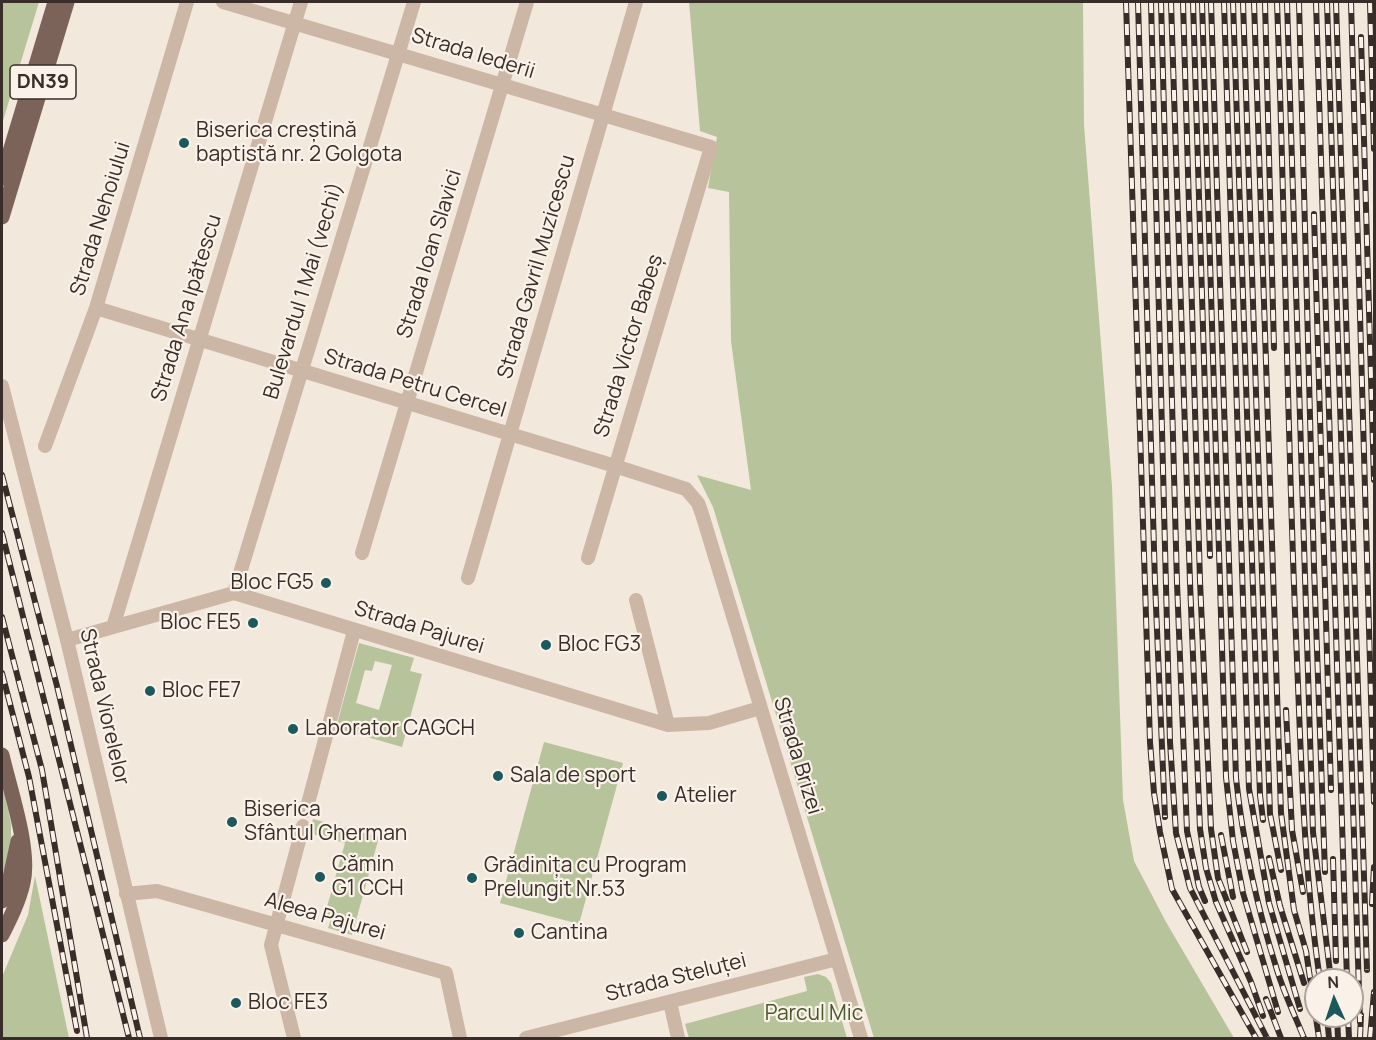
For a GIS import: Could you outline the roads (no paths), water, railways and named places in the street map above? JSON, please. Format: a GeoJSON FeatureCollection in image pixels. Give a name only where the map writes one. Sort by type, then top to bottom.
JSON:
{"type":"FeatureCollection","features":[{"type":"Feature","properties":{"kind":"main road"},"geometry":{"type":"LineString","coordinates":[[2,178],[13,161],[55,2]]}},
{"type":"Feature","properties":{"kind":"main road","name":"DN39"},"geometry":{"type":"LineString","coordinates":[[2,217],[13,161],[67,2]]}},
{"type":"Feature","properties":{"kind":"main road"},"geometry":{"type":"LineString","coordinates":[[2,755],[25,864],[24,883],[2,935]]}},
{"type":"Feature","properties":{"kind":"main road"},"geometry":{"type":"LineString","coordinates":[[2,901],[10,878],[19,829]]}},
{"type":"Feature","properties":{"kind":"street","name":"Strada Nehoiului"},"geometry":{"type":"LineString","coordinates":[[45,446],[96,308],[188,2]]}},
{"type":"Feature","properties":{"kind":"street","name":"Strada Iederii"},"geometry":{"type":"LineString","coordinates":[[223,2],[711,147]]}},
{"type":"Feature","properties":{"kind":"street","name":"Strada Ana Ipătescu"},"geometry":{"type":"LineString","coordinates":[[113,627],[301,2]]}},
{"type":"Feature","properties":{"kind":"street","name":"Bulevardul 1 Mai (vechi)"},"geometry":{"type":"LineString","coordinates":[[234,593],[414,2]]}},
{"type":"Feature","properties":{"kind":"street","name":"Strada Ioan Slavici"},"geometry":{"type":"LineString","coordinates":[[362,553],[527,2]]}},
{"type":"Feature","properties":{"kind":"street","name":"Strada Gavril Muzicescu"},"geometry":{"type":"LineString","coordinates":[[468,578],[636,2]]}},
{"type":"Feature","properties":{"kind":"street","name":"Strada Victor Babeș"},"geometry":{"type":"LineString","coordinates":[[588,558],[711,147]]}},
{"type":"Feature","properties":{"kind":"street","name":"Strada Petru Cercel"},"geometry":{"type":"LineString","coordinates":[[96,308],[686,489]]}},
{"type":"Feature","properties":{"kind":"street","name":"Strada Viorelelor"},"geometry":{"type":"LineString","coordinates":[[2,386],[67,640],[161,1038]]}},
{"type":"Feature","properties":{"kind":"street","name":"Strada Brizei"},"geometry":{"type":"LineString","coordinates":[[686,489],[698,503],[702,514],[861,1038]]}},
{"type":"Feature","properties":{"kind":"street"},"geometry":{"type":"LineString","coordinates":[[67,640],[234,593]]}},
{"type":"Feature","properties":{"kind":"street","name":"Strada Pajurei"},"geometry":{"type":"LineString","coordinates":[[234,593],[669,725],[709,723],[760,708]]}},
{"type":"Feature","properties":{"kind":"street"},"geometry":{"type":"LineString","coordinates":[[636,600],[669,725]]}},
{"type":"Feature","properties":{"kind":"street"},"geometry":{"type":"LineString","coordinates":[[306,811],[354,631]]}},
{"type":"Feature","properties":{"kind":"street"},"geometry":{"type":"LineString","coordinates":[[294,1038],[271,945],[303,826]]}},
{"type":"Feature","properties":{"kind":"street","name":"Aleea Pajurei"},"geometry":{"type":"LineString","coordinates":[[126,894],[158,891],[446,972],[460,1038]]}},
{"type":"Feature","properties":{"kind":"street","name":"Strada Steluței"},"geometry":{"type":"LineString","coordinates":[[529,1038],[837,959]]}},
{"type":"Feature","properties":{"kind":"street"},"geometry":{"type":"LineString","coordinates":[[670,1002],[678,1038]]}},
{"type":"Feature","properties":{"kind":"railway"},"geometry":{"type":"LineString","coordinates":[[1126,2],[1150,742],[1154,793],[1172,889],[1256,1038]]}},
{"type":"Feature","properties":{"kind":"railway"},"geometry":{"type":"LineString","coordinates":[[1138,2],[1155,583],[1165,817]]}},
{"type":"Feature","properties":{"kind":"railway"},"geometry":{"type":"LineString","coordinates":[[1151,2],[1170,742],[1176,833],[1190,888],[1267,1038]]}},
{"type":"Feature","properties":{"kind":"railway"},"geometry":{"type":"LineString","coordinates":[[1161,2],[1177,583],[1187,831],[1199,887],[1205,901]]}},
{"type":"Feature","properties":{"kind":"railway"},"geometry":{"type":"LineString","coordinates":[[1171,2],[1200,829],[1206,868],[1216,902],[1251,982],[1263,1016]]}},
{"type":"Feature","properties":{"kind":"railway"},"geometry":{"type":"LineString","coordinates":[[1183,2],[1200,581],[1211,829],[1218,878],[1247,952]]}},
{"type":"Feature","properties":{"kind":"railway"},"geometry":{"type":"LineString","coordinates":[[1193,2],[1210,556]]}},
{"type":"Feature","properties":{"kind":"railway"},"geometry":{"type":"LineString","coordinates":[[1202,2],[1226,777],[1233,841],[1243,893],[1278,1012]]}},
{"type":"Feature","properties":{"kind":"railway"},"geometry":{"type":"LineString","coordinates":[[1211,2],[1236,778],[1247,851],[1263,923],[1286,996],[1304,1038]]}},
{"type":"Feature","properties":{"kind":"railway"},"geometry":{"type":"LineString","coordinates":[[1224,2],[1249,789],[1269,903],[1300,1009]]}},
{"type":"Feature","properties":{"kind":"railway"},"geometry":{"type":"LineString","coordinates":[[1233,2],[1260,795],[1263,820]]}},
{"type":"Feature","properties":{"kind":"railway"},"geometry":{"type":"LineString","coordinates":[[1243,2],[1270,814],[1281,870]]}},
{"type":"Feature","properties":{"kind":"railway"},"geometry":{"type":"LineString","coordinates":[[1254,2],[1281,813],[1294,910],[1306,951],[1319,1038]]}},
{"type":"Feature","properties":{"kind":"railway"},"geometry":{"type":"LineString","coordinates":[[1265,2],[1274,348]]}},
{"type":"Feature","properties":{"kind":"railway"},"geometry":{"type":"LineString","coordinates":[[1277,2],[1290,478],[1301,765],[1306,851],[1318,968]]}},
{"type":"Feature","properties":{"kind":"railway"},"geometry":{"type":"LineString","coordinates":[[1287,2],[1313,832],[1330,968]]}},
{"type":"Feature","properties":{"kind":"railway"},"geometry":{"type":"LineString","coordinates":[[1299,2],[1314,567],[1325,872]]}},
{"type":"Feature","properties":{"kind":"railway"},"geometry":{"type":"LineString","coordinates":[[1316,2],[1347,968]]}},
{"type":"Feature","properties":{"kind":"railway"},"geometry":{"type":"LineString","coordinates":[[1327,2],[1358,968]]}},
{"type":"Feature","properties":{"kind":"railway"},"geometry":{"type":"LineString","coordinates":[[1336,2],[1367,970]]}},
{"type":"Feature","properties":{"kind":"railway"},"geometry":{"type":"LineString","coordinates":[[1351,2],[1374,802]]}},
{"type":"Feature","properties":{"kind":"railway"},"geometry":{"type":"LineString","coordinates":[[1370,2],[1374,149]]}},
{"type":"Feature","properties":{"kind":"railway"},"geometry":{"type":"LineString","coordinates":[[1361,37],[1374,480]]}},
{"type":"Feature","properties":{"kind":"railway"},"geometry":{"type":"LineString","coordinates":[[1314,214],[1331,790]]}},
{"type":"Feature","properties":{"kind":"railway"},"geometry":{"type":"LineString","coordinates":[[2,475],[57,686],[140,1038]]}},
{"type":"Feature","properties":{"kind":"railway"},"geometry":{"type":"LineString","coordinates":[[2,533],[129,1038]]}},
{"type":"Feature","properties":{"kind":"railway"},"geometry":{"type":"LineString","coordinates":[[2,617],[42,770],[87,1038]]}},
{"type":"Feature","properties":{"kind":"railway"},"geometry":{"type":"LineString","coordinates":[[2,673],[29,777],[77,1031]]}},
{"type":"Feature","properties":{"kind":"railway"},"geometry":{"type":"LineString","coordinates":[[1286,710],[1292,830],[1303,892]]}},
{"type":"Feature","properties":{"kind":"railway"},"geometry":{"type":"LineString","coordinates":[[1221,835],[1233,897]]}},
{"type":"Feature","properties":{"kind":"railway"},"geometry":{"type":"LineString","coordinates":[[1269,858],[1280,906],[1304,983]]}},
{"type":"Feature","properties":{"kind":"railway"},"geometry":{"type":"LineString","coordinates":[[1333,859],[1336,961]]}},
{"type":"Feature","properties":{"kind":"railway"},"geometry":{"type":"LineString","coordinates":[[1372,904],[1374,867]]}},
{"type":"Feature","properties":{"kind":"railway"},"geometry":{"type":"LineString","coordinates":[[1370,1038],[1374,992]]}},
{"type":"Feature","properties":{"kind":"railway"},"geometry":{"type":"LineString","coordinates":[[1266,999],[1281,1038]]}},
{"type":"Feature","properties":{"kind":"railway"},"geometry":{"type":"LineString","coordinates":[[1328,1028],[1329,1038]]}},
{"type":"Feature","properties":{"kind":"railway"},"geometry":{"type":"LineString","coordinates":[[1338,1028],[1338,1038]]}},
{"type":"Feature","properties":{"kind":"railway"},"geometry":{"type":"LineString","coordinates":[[1349,1028],[1349,1038]]}},
{"type":"Feature","properties":{"kind":"railway"},"geometry":{"type":"LineString","coordinates":[[1360,1028],[1360,1038]]}},
{"type":"Feature","properties":{"kind":"place","name":"Biserica creștină baptistă nr. 2 Golgota"},"geometry":{"type":"Point","coordinates":[184,143]}},
{"type":"Feature","properties":{"kind":"place","name":"Bloc FG5"},"geometry":{"type":"Point","coordinates":[326,583]}},
{"type":"Feature","properties":{"kind":"place","name":"Bloc FE5"},"geometry":{"type":"Point","coordinates":[253,623]}},
{"type":"Feature","properties":{"kind":"place","name":"Bloc FG3"},"geometry":{"type":"Point","coordinates":[546,645]}},
{"type":"Feature","properties":{"kind":"place","name":"Bloc FE7"},"geometry":{"type":"Point","coordinates":[150,691]}},
{"type":"Feature","properties":{"kind":"place","name":"Laborator CAGCH"},"geometry":{"type":"Point","coordinates":[293,729]}},
{"type":"Feature","properties":{"kind":"place","name":"Sala de sport"},"geometry":{"type":"Point","coordinates":[498,776]}},
{"type":"Feature","properties":{"kind":"place","name":"Atelier"},"geometry":{"type":"Point","coordinates":[662,796]}},
{"type":"Feature","properties":{"kind":"place","name":"Biserica Sfântul Gherman"},"geometry":{"type":"Point","coordinates":[232,822]}},
{"type":"Feature","properties":{"kind":"place","name":"Cămin G1 CCH"},"geometry":{"type":"Point","coordinates":[320,877]}},
{"type":"Feature","properties":{"kind":"place","name":"Grădinița cu Program Prelungit Nr.53"},"geometry":{"type":"Point","coordinates":[472,878]}},
{"type":"Feature","properties":{"kind":"place","name":"Cantina"},"geometry":{"type":"Point","coordinates":[519,933]}},
{"type":"Feature","properties":{"kind":"place","name":"Bloc FE3"},"geometry":{"type":"Point","coordinates":[236,1003]}},
{"type":"Feature","properties":{"kind":"park label","name":"Parcul Mic"},"geometry":{"type":"Point","coordinates":[814,1014]}}]}
